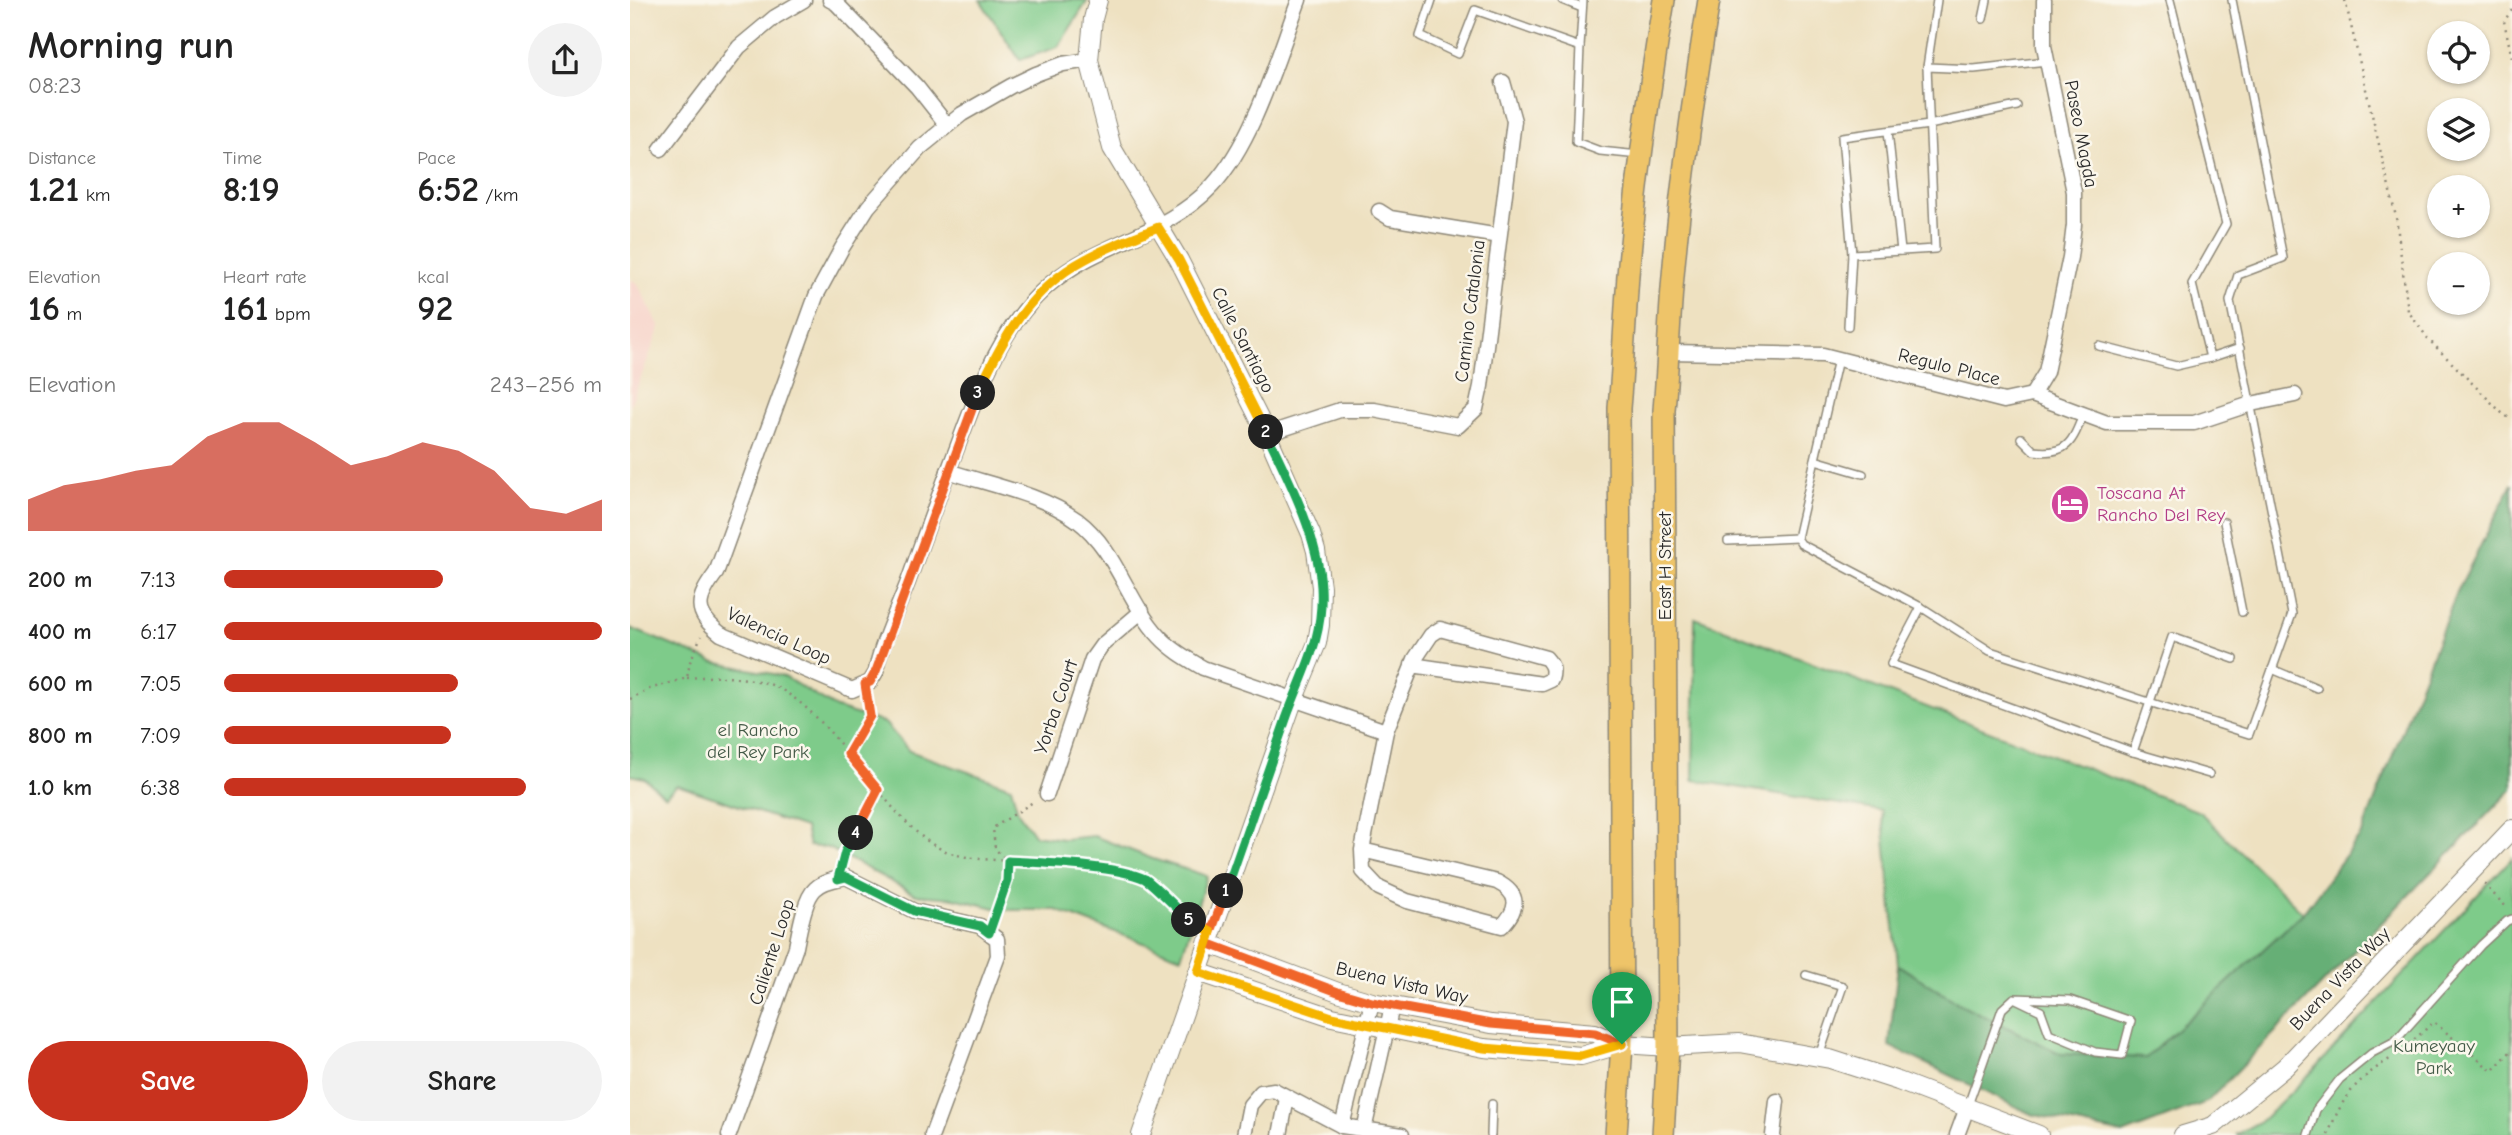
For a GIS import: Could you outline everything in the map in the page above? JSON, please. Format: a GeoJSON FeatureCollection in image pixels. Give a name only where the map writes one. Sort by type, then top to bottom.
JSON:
{"type":"FeatureCollection","features":[{"type":"Feature","properties":{"kind":"main road"},"geometry":{"type":"LineString","coordinates":[[1616,1135],[1622,1044],[1619,408],[1625,351],[1628,276],[1641,155],[1664,0]]}},
{"type":"Feature","properties":{"kind":"main road","name":"East H Street"},"geometry":{"type":"LineString","coordinates":[[1663,1135],[1668,1047],[1664,410],[1673,277],[1690,115],[1709,0]]}},
{"type":"Feature","properties":{"kind":"street"},"geometry":{"type":"LineString","coordinates":[[661,149],[739,47],[775,18],[804,0]]}},
{"type":"Feature","properties":{"kind":"street"},"geometry":{"type":"LineString","coordinates":[[830,0],[836,3],[917,87],[947,125]]}},
{"type":"Feature","properties":{"kind":"street","name":"Calle Santiago"},"geometry":{"type":"LineString","coordinates":[[1098,0],[1093,19],[1089,60],[1112,148],[1179,260],[1268,434],[1311,534],[1321,587],[1317,643],[1293,701],[1209,938]]}},
{"type":"Feature","properties":{"kind":"street"},"geometry":{"type":"LineString","coordinates":[[865,684],[870,682],[876,671],[979,391],[1007,334],[1027,306],[1067,270],[1158,227],[1185,210],[1213,185],[1248,132],[1299,0]]}},
{"type":"Feature","properties":{"kind":"street","name":"Paseo Magda"},"geometry":{"type":"LineString","coordinates":[[2032,395],[2046,372],[2074,225],[2074,192],[2047,61],[2044,0]]}},
{"type":"Feature","properties":{"kind":"street","name":"Valencia Loop"},"geometry":{"type":"LineString","coordinates":[[865,684],[852,690],[722,634],[707,623],[701,610],[702,593],[716,573],[816,296],[868,207],[901,167],[947,125],[986,99],[1063,64],[1089,60]]}},
{"type":"Feature","properties":{"kind":"street","name":"Camino Catalonia"},"geometry":{"type":"LineString","coordinates":[[1268,434],[1340,410],[1374,410],[1458,426],[1476,409],[1514,121],[1503,82]]}},
{"type":"Feature","properties":{"kind":"street"},"geometry":{"type":"LineString","coordinates":[[1379,211],[1390,218],[1499,236]]}},
{"type":"Feature","properties":{"kind":"street","name":"Regulo Place"},"geometry":{"type":"LineString","coordinates":[[1670,352],[1823,355],[2004,401],[2032,395],[2107,423],[2194,423],[2251,404],[2295,395]]}},
{"type":"Feature","properties":{"kind":"street"},"geometry":{"type":"LineString","coordinates":[[948,471],[1049,503],[1078,521],[1103,546],[1159,636],[1180,655],[1203,668],[1386,731]]}},
{"type":"Feature","properties":{"kind":"street","name":"Yorba Court"},"geometry":{"type":"LineString","coordinates":[[1046,794],[1092,659],[1102,645],[1142,611]]}},
{"type":"Feature","properties":{"kind":"street"},"geometry":{"type":"LineString","coordinates":[[1362,850],[1497,882],[1510,889],[1515,904],[1512,915],[1502,926],[1407,901],[1379,888],[1363,871],[1362,850],[1386,731],[1412,665],[1431,635],[1440,629],[1546,658],[1552,664],[1550,680],[1542,684],[1412,665]]}},
{"type":"Feature","properties":{"kind":"street","name":"Buena Vista Way"},"geometry":{"type":"LineString","coordinates":[[2183,1135],[2213,1126],[2285,1067],[2512,830]]}},
{"type":"Feature","properties":{"kind":"street"},"geometry":{"type":"LineString","coordinates":[[838,879],[846,877],[914,911],[980,926],[997,939],[999,956],[932,1135]]}},
{"type":"Feature","properties":{"kind":"street","name":"Caliente Loop"},"geometry":{"type":"LineString","coordinates":[[729,1135],[796,947],[802,918],[813,890],[838,879]]}},
{"type":"Feature","properties":{"kind":"street"},"geometry":{"type":"LineString","coordinates":[[1141,1135],[1209,938]]}},
{"type":"Feature","properties":{"kind":"street","name":"Buena Vista Way"},"geometry":{"type":"LineString","coordinates":[[1209,938],[1338,992],[1392,1006],[1491,1024],[1595,1033],[1622,1044],[1668,1047],[1739,1043],[1819,1057],[1898,1081],[2039,1135]]}},
{"type":"Feature","properties":{"kind":"street","name":"Buena Vista Way"},"geometry":{"type":"LineString","coordinates":[[1198,972],[1332,1017],[1484,1048],[1581,1056],[1622,1044]]}},
{"type":"Feature","properties":{"kind":"street"},"geometry":{"type":"LineString","coordinates":[[1342,1126],[1372,1002]]}},
{"type":"Feature","properties":{"kind":"street"},"geometry":{"type":"LineString","coordinates":[[1364,1130],[1392,1006]]}},
{"type":"Feature","properties":{"kind":"street"},"geometry":{"type":"LineString","coordinates":[[1244,1135],[1250,1105],[1261,1092],[1274,1090],[1342,1126],[1402,1135]]}},
{"type":"Feature","properties":{"kind":"street"},"geometry":{"type":"LineString","coordinates":[[1280,1135],[1287,1098]]}},
{"type":"Feature","properties":{"kind":"street"},"geometry":{"type":"LineString","coordinates":[[1773,1135],[1777,1101]]}},
{"type":"Feature","properties":{"kind":"street"},"geometry":{"type":"LineString","coordinates":[[1957,1135],[1967,1108]]}},
{"type":"Feature","properties":{"kind":"lane"},"geometry":{"type":"LineString","coordinates":[[1432,0],[1420,36],[1458,54],[1475,10],[1580,47]]}},
{"type":"Feature","properties":{"kind":"lane"},"geometry":{"type":"LineString","coordinates":[[1562,0],[1582,4],[1576,142],[1600,151],[1641,155]]}},
{"type":"Feature","properties":{"kind":"lane"},"geometry":{"type":"LineString","coordinates":[[1852,254],[1935,249],[1927,67],[1937,0]]}},
{"type":"Feature","properties":{"kind":"lane"},"geometry":{"type":"LineString","coordinates":[[1983,19],[1987,0]]}},
{"type":"Feature","properties":{"kind":"lane"},"geometry":{"type":"LineString","coordinates":[[2170,0],[2226,224],[2192,284],[2210,358]]}},
{"type":"Feature","properties":{"kind":"lane"},"geometry":{"type":"LineString","coordinates":[[1838,359],[1797,538],[1801,544],[1921,607],[1990,650],[2249,734],[2292,614],[2230,301],[2238,275],[2283,258],[2232,0]]}},
{"type":"Feature","properties":{"kind":"lane"},"geometry":{"type":"LineString","coordinates":[[1927,67],[1975,69],[2047,61]]}},
{"type":"Feature","properties":{"kind":"lane"},"geometry":{"type":"LineString","coordinates":[[1848,326],[1852,254],[1842,137],[1929,125],[2017,106]]}},
{"type":"Feature","properties":{"kind":"lane"},"geometry":{"type":"LineString","coordinates":[[1888,131],[1901,251]]}},
{"type":"Feature","properties":{"kind":"lane"},"geometry":{"type":"LineString","coordinates":[[2099,346],[2176,366],[2240,348]]}},
{"type":"Feature","properties":{"kind":"lane"},"geometry":{"type":"LineString","coordinates":[[2021,438],[2034,451],[2052,453],[2073,441],[2082,415]]}},
{"type":"Feature","properties":{"kind":"lane"},"geometry":{"type":"LineString","coordinates":[[1815,460],[1863,474]]}},
{"type":"Feature","properties":{"kind":"lane"},"geometry":{"type":"LineString","coordinates":[[2224,522],[2242,612]]}},
{"type":"Feature","properties":{"kind":"lane"},"geometry":{"type":"LineString","coordinates":[[1728,541],[1797,538]]}},
{"type":"Feature","properties":{"kind":"lane"},"geometry":{"type":"LineString","coordinates":[[1921,607],[1892,664],[2133,752],[2209,774]]}},
{"type":"Feature","properties":{"kind":"lane"},"geometry":{"type":"LineString","coordinates":[[2133,752],[2172,637],[2234,659]]}},
{"type":"Feature","properties":{"kind":"lane"},"geometry":{"type":"LineString","coordinates":[[2272,669],[2317,688]]}},
{"type":"Feature","properties":{"kind":"lane"},"geometry":{"type":"LineString","coordinates":[[2308,1135],[2316,1110],[2340,1079],[2372,1053],[2395,1041],[2481,945],[2512,919]]}},
{"type":"Feature","properties":{"kind":"lane"},"geometry":{"type":"LineString","coordinates":[[1806,975],[1843,986],[1819,1057]]}},
{"type":"Feature","properties":{"kind":"lane"},"geometry":{"type":"LineString","coordinates":[[1967,1108],[2002,1009],[2014,998],[2070,1000],[2131,1021],[2122,1055],[2095,1052],[2049,1033],[2041,1011],[2014,998]]}},
{"type":"Feature","properties":{"kind":"lane"},"geometry":{"type":"LineString","coordinates":[[1491,1135],[1492,1104]]}},
{"type":"Feature","properties":{"kind":"path"},"geometry":{"type":"LineString","coordinates":[[2346,0],[2396,217],[2408,311],[2429,341],[2512,420]]}},
{"type":"Feature","properties":{"kind":"path"},"geometry":{"type":"LineString","coordinates":[[2512,10],[2504,21],[2512,58]]}},
{"type":"Feature","properties":{"kind":"path"},"geometry":{"type":"LineString","coordinates":[[687,678],[690,662],[707,623]]}},
{"type":"Feature","properties":{"kind":"path"},"geometry":{"type":"LineString","coordinates":[[630,699],[649,689],[687,678],[719,675],[765,682],[783,692],[831,732],[878,790],[927,841],[966,859],[1095,868],[1132,874],[1147,880],[1209,938]]}},
{"type":"Feature","properties":{"kind":"path"},"geometry":{"type":"LineString","coordinates":[[848,754],[870,716],[865,684]]}},
{"type":"Feature","properties":{"kind":"path"},"geometry":{"type":"LineString","coordinates":[[838,879],[845,852],[878,790]]}},
{"type":"Feature","properties":{"kind":"path"},"geometry":{"type":"LineString","coordinates":[[1008,861],[995,849],[993,828],[1046,794]]}},
{"type":"Feature","properties":{"kind":"path"},"geometry":{"type":"LineString","coordinates":[[989,933],[1007,881],[1008,861]]}},
{"type":"Feature","properties":{"kind":"path"},"geometry":{"type":"LineString","coordinates":[[2486,886],[2505,904]]}},
{"type":"Feature","properties":{"kind":"path"},"geometry":{"type":"LineString","coordinates":[[2328,1135],[2340,1105],[2355,1084],[2402,1051],[2434,1022],[2492,1071],[2512,1050]]}},
{"type":"Feature","properties":{"kind":"shaded area"},"geometry":{"type":"Polygon","coordinates":[[[630,279],[637,283],[660,327],[630,406],[630,279]]]}},
{"type":"Feature","properties":{"kind":"green space"},"geometry":{"type":"Polygon","coordinates":[[[980,0],[1088,0],[1058,47],[1020,60],[980,0]]]}},
{"type":"Feature","properties":{"kind":"green space"},"geometry":{"type":"Polygon","coordinates":[[[2512,484],[2512,789],[2207,1102],[2123,1134],[2031,1114],[1889,1046],[1898,965],[1958,1003],[2061,1054],[2146,1058],[2303,913],[2362,833],[2457,592],[2512,484]]]}},
{"type":"Feature","properties":{"kind":"green space"},"geometry":{"type":"Polygon","coordinates":[[[1695,618],[2200,812],[2303,913],[2145,1059],[2061,1054],[1958,1003],[1898,965],[1882,811],[1693,780],[1695,618]]]}},
{"type":"Feature","properties":{"kind":"green space","name":"el Rancho del Rey Park"},"geometry":{"type":"Polygon","coordinates":[[[630,628],[713,662],[783,676],[836,708],[885,723],[909,751],[1011,787],[1018,812],[1034,835],[1063,839],[1094,836],[1207,876],[1181,957],[1056,910],[1003,910],[954,898],[916,895],[829,848],[809,846],[805,828],[677,785],[665,796],[644,778],[630,775],[630,628]]]}},
{"type":"Feature","properties":{"kind":"green space","name":"Kumeyaay Park"},"geometry":{"type":"Polygon","coordinates":[[[2512,858],[2512,1135],[2235,1135],[2261,1121],[2307,1077],[2512,858]]]}},
{"type":"Feature","properties":{"kind":"place","name":"Toscana At Rancho Del Rey"},"geometry":{"type":"Point","coordinates":[2070,504]}},
{"type":"Feature","properties":{"kind":"route"},"geometry":{"type":"LineString","coordinates":[[1622,1044],[1581,1056],[1484,1048],[1332,1017],[1198,972],[1207,943],[1211,932],[1189,920],[1147,880],[1132,874],[1095,868],[1008,861],[1007,881],[989,933],[980,926],[914,911],[846,877],[838,879],[845,852],[878,790],[848,754],[870,716],[865,684],[870,682],[876,671],[966,424],[997,354],[1007,334],[1027,306],[1067,270],[1158,227],[1179,260],[1268,434],[1316,551],[1321,587],[1317,643],[1293,701],[1234,869],[1207,943],[1372,1002],[1491,1024],[1595,1033],[1622,1044]]}}]}
